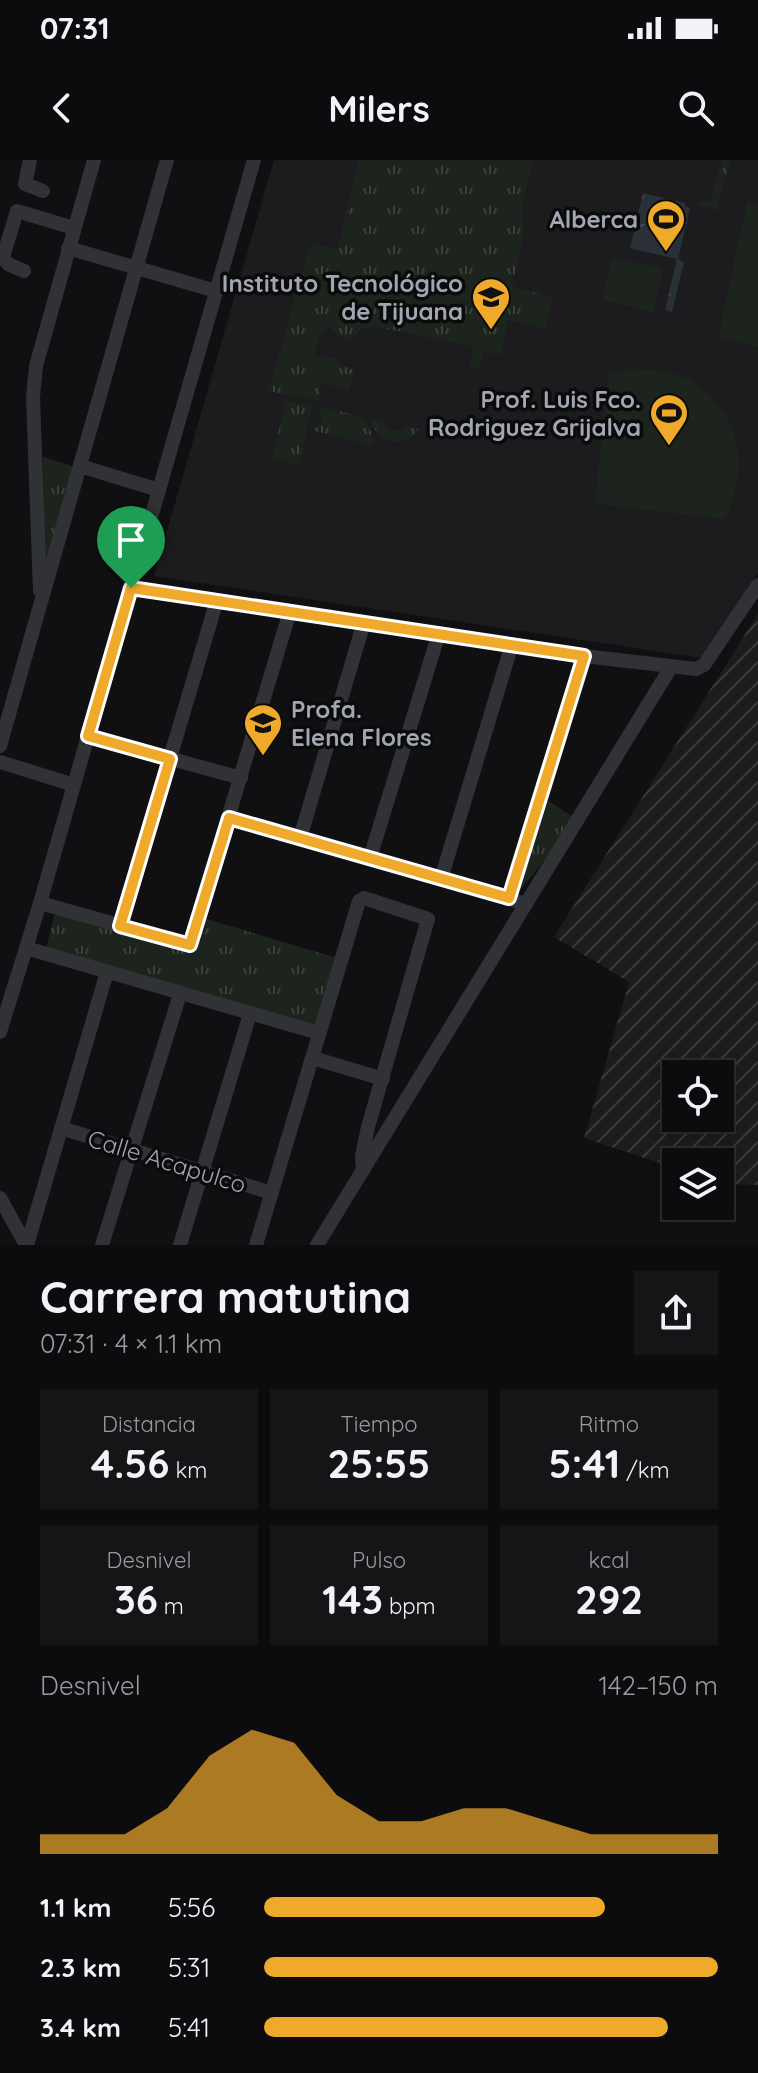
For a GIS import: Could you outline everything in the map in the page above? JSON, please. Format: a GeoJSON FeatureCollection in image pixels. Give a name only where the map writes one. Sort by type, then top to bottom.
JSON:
{"type":"FeatureCollection","features":[{"type":"Feature","properties":{"kind":"street"},"geometry":{"type":"LineString","coordinates":[[30,160],[25,184],[43,191]]}},
{"type":"Feature","properties":{"kind":"street"},"geometry":{"type":"LineString","coordinates":[[41,604],[34,386],[39,351],[94,160]]}},
{"type":"Feature","properties":{"kind":"street"},"geometry":{"type":"LineString","coordinates":[[0,746],[167,160]]}},
{"type":"Feature","properties":{"kind":"street"},"geometry":{"type":"LineString","coordinates":[[0,1032],[254,160]]}},
{"type":"Feature","properties":{"kind":"street"},"geometry":{"type":"LineString","coordinates":[[24,271],[8,264],[3,257],[17,211],[74,228]]}},
{"type":"Feature","properties":{"kind":"street"},"geometry":{"type":"LineString","coordinates":[[68,248],[216,291]]}},
{"type":"Feature","properties":{"kind":"street"},"geometry":{"type":"LineString","coordinates":[[80,466],[159,490]]}},
{"type":"Feature","properties":{"kind":"street"},"geometry":{"type":"LineString","coordinates":[[131,588],[584,656],[696,669],[704,665],[758,585]]}},
{"type":"Feature","properties":{"kind":"street"},"geometry":{"type":"LineString","coordinates":[[120,926],[217,600]]}},
{"type":"Feature","properties":{"kind":"street"},"geometry":{"type":"LineString","coordinates":[[40,903],[190,945],[290,611]]}},
{"type":"Feature","properties":{"kind":"street"},"geometry":{"type":"LineString","coordinates":[[300,838],[364,622]]}},
{"type":"Feature","properties":{"kind":"street"},"geometry":{"type":"LineString","coordinates":[[370,858],[439,633]]}},
{"type":"Feature","properties":{"kind":"street"},"geometry":{"type":"LineString","coordinates":[[441,879],[512,644]]}},
{"type":"Feature","properties":{"kind":"street"},"geometry":{"type":"LineString","coordinates":[[509,898],[584,656]]}},
{"type":"Feature","properties":{"kind":"street"},"geometry":{"type":"LineString","coordinates":[[317,1245],[671,667]]}},
{"type":"Feature","properties":{"kind":"street"},"geometry":{"type":"LineString","coordinates":[[88,736],[241,778]]}},
{"type":"Feature","properties":{"kind":"street"},"geometry":{"type":"LineString","coordinates":[[0,762],[74,785]]}},
{"type":"Feature","properties":{"kind":"street"},"geometry":{"type":"LineString","coordinates":[[229,818],[526,904]]}},
{"type":"Feature","properties":{"kind":"street"},"geometry":{"type":"LineString","coordinates":[[256,1245],[319,1033],[361,899],[364,898],[426,918],[365,1138],[363,1171]]}},
{"type":"Feature","properties":{"kind":"street"},"geometry":{"type":"LineString","coordinates":[[26,948],[319,1033]]}},
{"type":"Feature","properties":{"kind":"street"},"geometry":{"type":"LineString","coordinates":[[27,1245],[107,972]]}},
{"type":"Feature","properties":{"kind":"street"},"geometry":{"type":"LineString","coordinates":[[102,1245],[180,994]]}},
{"type":"Feature","properties":{"kind":"street"},"geometry":{"type":"LineString","coordinates":[[180,1245],[250,1014]]}},
{"type":"Feature","properties":{"kind":"street"},"geometry":{"type":"LineString","coordinates":[[313,1058],[383,1079]]}},
{"type":"Feature","properties":{"kind":"street","name":"Calle Acapulco"},"geometry":{"type":"LineString","coordinates":[[61,1128],[272,1193]]}},
{"type":"Feature","properties":{"kind":"street"},"geometry":{"type":"LineString","coordinates":[[0,1198],[27,1245]]}},
{"type":"Feature","properties":{"kind":"shaded area","name":"Instituto Tecnológico de Tijuana"},"geometry":{"type":"Polygon","coordinates":[[[274,160],[758,160],[758,573],[702,658],[154,576],[274,160]]]}},
{"type":"Feature","properties":{"kind":"shaded area"},"geometry":{"type":"Polygon","coordinates":[[[758,614],[758,1185],[734,1184],[734,1148],[662,1148],[662,1164],[584,1138],[629,982],[554,937],[758,614]]]}},
{"type":"Feature","properties":{"kind":"green space"},"geometry":{"type":"Polygon","coordinates":[[[359,160],[533,160],[522,206],[523,235],[512,287],[552,297],[546,328],[508,320],[500,355],[484,351],[478,370],[470,365],[473,346],[378,327],[362,329],[348,342],[327,325],[318,339],[314,356],[340,359],[339,365],[354,370],[349,389],[321,383],[319,401],[269,391],[311,244],[338,249],[359,160]]]}},
{"type":"Feature","properties":{"kind":"green space"},"geometry":{"type":"Polygon","coordinates":[[[722,160],[730,160],[717,210],[698,205],[700,200],[711,202],[722,160]]]}},
{"type":"Feature","properties":{"kind":"green space"},"geometry":{"type":"Polygon","coordinates":[[[747,202],[758,204],[758,347],[718,338],[747,202]]]}},
{"type":"Feature","properties":{"kind":"green space"},"geometry":{"type":"Polygon","coordinates":[[[612,257],[663,269],[653,312],[602,300],[612,257]]]}},
{"type":"Feature","properties":{"kind":"green space","name":"Prof. Luis Fco. Rodriguez Grijalva"},"geometry":{"type":"Polygon","coordinates":[[[627,369],[674,373],[706,392],[719,407],[736,442],[738,460],[738,480],[725,519],[595,504],[608,375],[627,369]]]}},
{"type":"Feature","properties":{"kind":"green space"},"geometry":{"type":"Polygon","coordinates":[[[286,401],[312,405],[299,465],[272,458],[286,401]]]}},
{"type":"Feature","properties":{"kind":"green space"},"geometry":{"type":"Polygon","coordinates":[[[317,406],[364,417],[375,441],[372,445],[311,430],[323,420],[317,406]]]}},
{"type":"Feature","properties":{"kind":"green space"},"geometry":{"type":"Polygon","coordinates":[[[370,418],[383,420],[393,430],[406,425],[419,429],[405,440],[391,441],[378,433],[370,418]]]}},
{"type":"Feature","properties":{"kind":"green space"},"geometry":{"type":"Polygon","coordinates":[[[43,457],[76,467],[44,583],[43,457]]]}},
{"type":"Feature","properties":{"kind":"green space"},"geometry":{"type":"Polygon","coordinates":[[[543,797],[577,820],[513,899],[543,797]]]}},
{"type":"Feature","properties":{"kind":"green space"},"geometry":{"type":"Polygon","coordinates":[[[56,908],[190,948],[200,917],[340,959],[318,1033],[45,953],[56,908]]]}},
{"type":"Feature","properties":{"kind":"water","name":"Alberca"},"geometry":{"type":"Polygon","coordinates":[[[643,193],[685,203],[690,208],[678,259],[684,262],[672,312],[665,310],[677,259],[630,248],[643,193]]]}},
{"type":"Feature","properties":{"kind":"place","name":"Alberca"},"geometry":{"type":"Point","coordinates":[666,253]}},
{"type":"Feature","properties":{"kind":"place","name":"Instituto Tecnológico de Tijuana"},"geometry":{"type":"Point","coordinates":[491,331]}},
{"type":"Feature","properties":{"kind":"place","name":"Prof. Luis Fco. Rodriguez Grijalva"},"geometry":{"type":"Point","coordinates":[669,447]}},
{"type":"Feature","properties":{"kind":"place","name":"Profa. Elena Flores"},"geometry":{"type":"Point","coordinates":[263,757]}},
{"type":"Feature","properties":{"kind":"route"},"geometry":{"type":"LineString","coordinates":[[131,588],[584,656],[509,898],[229,818],[190,945],[120,926],[170,759],[88,736],[131,588]]}}]}
